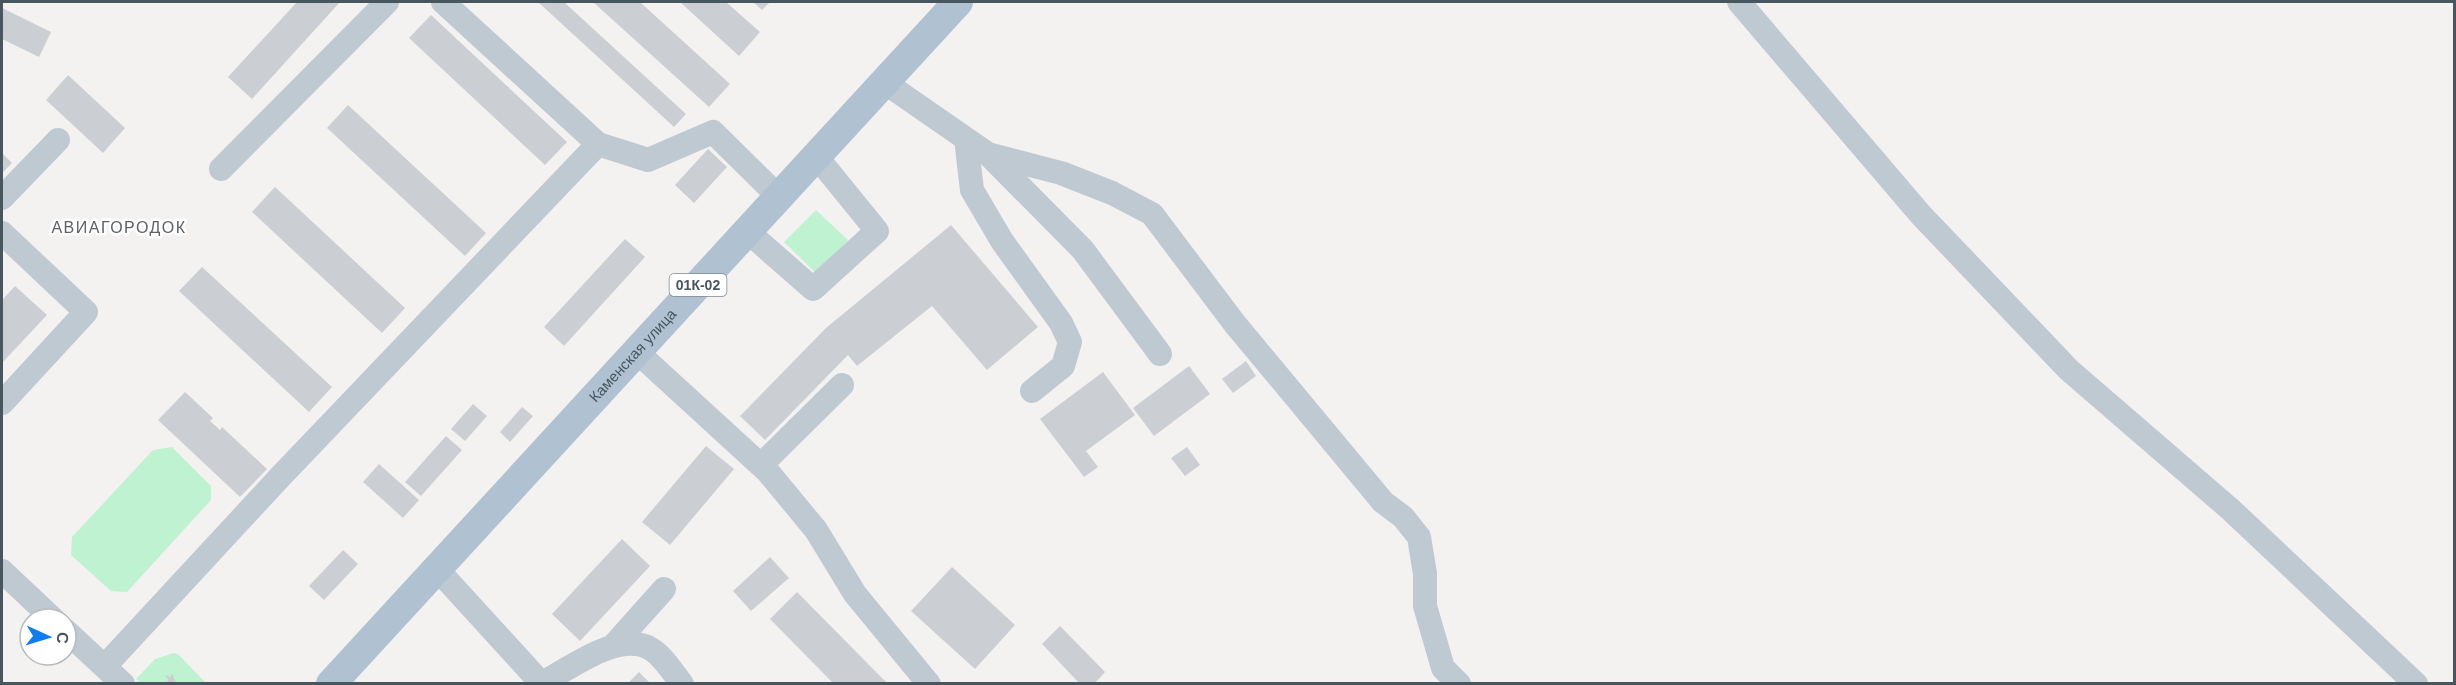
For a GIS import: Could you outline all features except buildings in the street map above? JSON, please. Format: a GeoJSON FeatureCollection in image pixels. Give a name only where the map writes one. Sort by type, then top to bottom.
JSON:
{"type":"FeatureCollection","features":[{"type":"Feature","properties":{"kind":"main road","name":"Каменская улица"},"geometry":{"type":"LineString","coordinates":[[331,684],[958,2]]}},
{"type":"Feature","properties":{"kind":"street"},"geometry":{"type":"LineString","coordinates":[[221,169],[387,2]]}},
{"type":"Feature","properties":{"kind":"street"},"geometry":{"type":"LineString","coordinates":[[442,2],[598,144],[648,160],[713,132],[779,197]]}},
{"type":"Feature","properties":{"kind":"street"},"geometry":{"type":"LineString","coordinates":[[1739,2],[1921,215],[2069,370],[2230,509],[2416,684]]}},
{"type":"Feature","properties":{"kind":"street"},"geometry":{"type":"LineString","coordinates":[[884,82],[987,154],[1083,250],[1160,354]]}},
{"type":"Feature","properties":{"kind":"street"},"geometry":{"type":"LineString","coordinates":[[966,139],[972,190],[1002,241],[1061,323],[1070,342],[1063,366],[1032,391]]}},
{"type":"Feature","properties":{"kind":"street"},"geometry":{"type":"LineString","coordinates":[[2,198],[58,140]]}},
{"type":"Feature","properties":{"kind":"street"},"geometry":{"type":"LineString","coordinates":[[105,666],[280,477],[598,144]]}},
{"type":"Feature","properties":{"kind":"street"},"geometry":{"type":"LineString","coordinates":[[987,154],[1060,173],[1112,193],[1152,214],[1242,333],[1383,502],[1403,517],[1419,537],[1425,574],[1425,606],[1443,668],[1459,684]]}},
{"type":"Feature","properties":{"kind":"street"},"geometry":{"type":"LineString","coordinates":[[747,231],[813,289],[877,231],[816,156]]}},
{"type":"Feature","properties":{"kind":"street"},"geometry":{"type":"LineString","coordinates":[[2,233],[86,312],[2,403]]}},
{"type":"Feature","properties":{"kind":"street"},"geometry":{"type":"LineString","coordinates":[[637,352],[761,465],[816,530],[855,594],[930,684]]}},
{"type":"Feature","properties":{"kind":"street"},"geometry":{"type":"LineString","coordinates":[[761,465],[842,385]]}},
{"type":"Feature","properties":{"kind":"street"},"geometry":{"type":"LineString","coordinates":[[437,569],[542,683],[614,645],[664,589]]}},
{"type":"Feature","properties":{"kind":"street"},"geometry":{"type":"LineString","coordinates":[[2,572],[40,607]]}},
{"type":"Feature","properties":{"kind":"street"},"geometry":{"type":"LineString","coordinates":[[78,642],[123,684]]}},
{"type":"Feature","properties":{"kind":"street"},"geometry":{"type":"LineString","coordinates":[[614,645],[630,643],[652,649],[682,684]]}},
{"type":"Feature","properties":{"kind":"green space"},"geometry":{"type":"Polygon","coordinates":[[[816,210],[848,240],[817,274],[784,242],[816,210]]]}},
{"type":"Feature","properties":{"kind":"green space"},"geometry":{"type":"Polygon","coordinates":[[[172,447],[211,486],[211,500],[127,592],[111,591],[71,555],[72,537],[153,450],[172,447]]]}},
{"type":"Feature","properties":{"kind":"green space"},"geometry":{"type":"Polygon","coordinates":[[[174,653],[179,655],[206,683],[141,683],[136,679],[155,659],[174,653]]]}},
{"type":"Feature","properties":{"kind":"district","name":"АВИАГОРОДОК"},"geometry":{"type":"Point","coordinates":[119,227]}}]}
